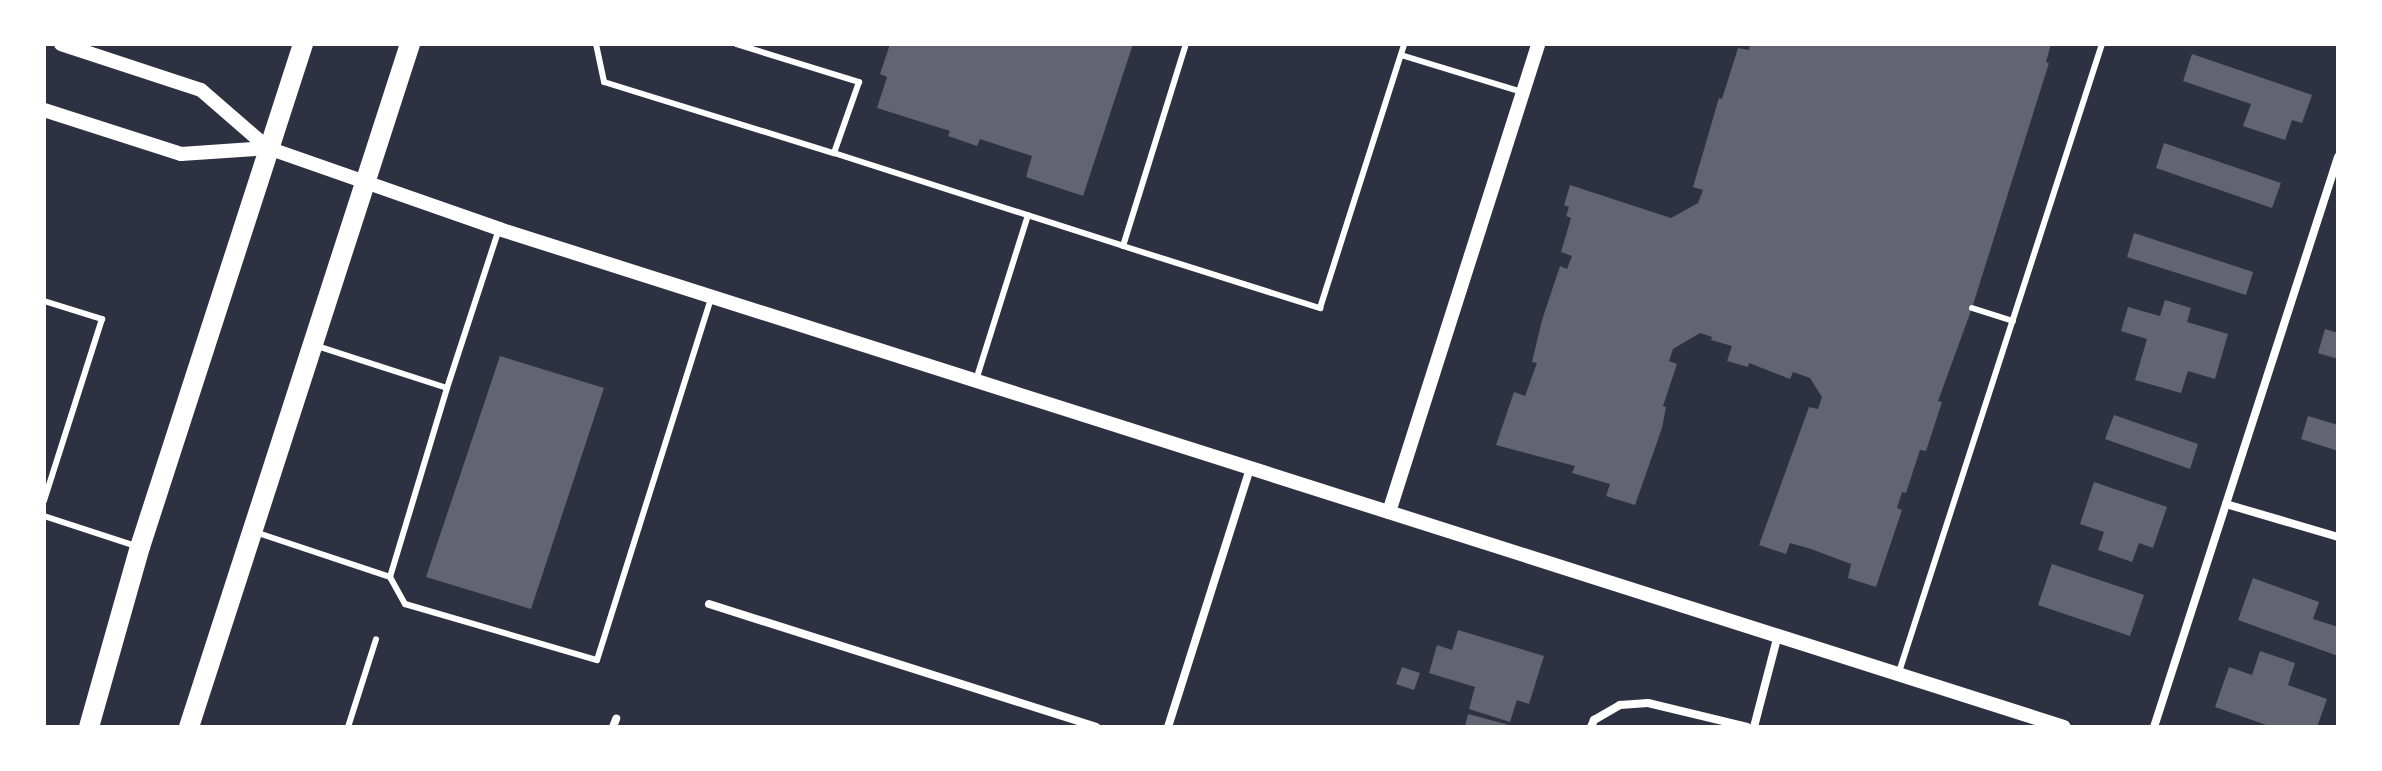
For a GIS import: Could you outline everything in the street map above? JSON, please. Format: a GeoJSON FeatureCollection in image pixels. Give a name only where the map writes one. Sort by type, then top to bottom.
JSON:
{"type":"FeatureCollection","features":[{"type":"Feature","properties":{"kind":"main road"},"geometry":{"type":"LineString","coordinates":[[89,727],[140,547],[303,44]]}},
{"type":"Feature","properties":{"kind":"main road"},"geometry":{"type":"LineString","coordinates":[[189,727],[410,44]]}},
{"type":"Feature","properties":{"kind":"street"},"geometry":{"type":"LineString","coordinates":[[61,44],[201,90],[268,148]]}},
{"type":"Feature","properties":{"kind":"street"},"geometry":{"type":"LineString","coordinates":[[1389,512],[1538,44]]}},
{"type":"Feature","properties":{"kind":"street"},"geometry":{"type":"LineString","coordinates":[[44,110],[181,154],[268,148],[499,229],[1250,469],[1779,633],[2064,727]]}},
{"type":"Feature","properties":{"kind":"street"},"geometry":{"type":"LineString","coordinates":[[2154,727],[2338,157]]}},
{"type":"Feature","properties":{"kind":"street"},"geometry":{"type":"LineString","coordinates":[[1168,727],[1250,469]]}},
{"type":"Feature","properties":{"kind":"street"},"geometry":{"type":"LineString","coordinates":[[2226,504],[2338,537]]}},
{"type":"Feature","properties":{"kind":"street"},"geometry":{"type":"LineString","coordinates":[[709,604],[1096,727]]}},
{"type":"Feature","properties":{"kind":"street"},"geometry":{"type":"LineString","coordinates":[[1754,727],[1779,633]]}},
{"type":"Feature","properties":{"kind":"street"},"geometry":{"type":"LineString","coordinates":[[1591,727],[1594,720],[1620,705],[1648,703],[1747,727]]}},
{"type":"Feature","properties":{"kind":"lane"},"geometry":{"type":"LineString","coordinates":[[596,44],[604,82],[1320,308],[1404,44]]}},
{"type":"Feature","properties":{"kind":"lane"},"geometry":{"type":"LineString","coordinates":[[736,44],[859,82],[834,153]]}},
{"type":"Feature","properties":{"kind":"lane"},"geometry":{"type":"LineString","coordinates":[[1123,246],[1186,44]]}},
{"type":"Feature","properties":{"kind":"lane"},"geometry":{"type":"LineString","coordinates":[[1898,674],[2102,44]]}},
{"type":"Feature","properties":{"kind":"lane"},"geometry":{"type":"LineString","coordinates":[[1401,55],[1522,92]]}},
{"type":"Feature","properties":{"kind":"lane"},"geometry":{"type":"LineString","coordinates":[[976,380],[1028,215]]}},
{"type":"Feature","properties":{"kind":"lane"},"geometry":{"type":"LineString","coordinates":[[390,577],[499,229]]}},
{"type":"Feature","properties":{"kind":"lane"},"geometry":{"type":"LineString","coordinates":[[253,531],[390,577],[405,604],[597,660],[712,296]]}},
{"type":"Feature","properties":{"kind":"lane"},"geometry":{"type":"LineString","coordinates":[[44,301],[102,319],[44,501]]}},
{"type":"Feature","properties":{"kind":"lane"},"geometry":{"type":"LineString","coordinates":[[1972,308],[2013,321]]}},
{"type":"Feature","properties":{"kind":"lane"},"geometry":{"type":"LineString","coordinates":[[314,345],[447,388]]}},
{"type":"Feature","properties":{"kind":"lane"},"geometry":{"type":"LineString","coordinates":[[44,516],[140,547]]}},
{"type":"Feature","properties":{"kind":"lane"},"geometry":{"type":"LineString","coordinates":[[348,727],[376,639]]}},
{"type":"Feature","properties":{"kind":"building"},"geometry":{"type":"Polygon","coordinates":[[[890,44],[1133,44],[1083,196],[1026,177],[1032,156],[980,139],[977,146],[948,136],[950,131],[877,108],[887,77],[880,74],[890,44]]]}},
{"type":"Feature","properties":{"kind":"building"},"geometry":{"type":"Polygon","coordinates":[[[1750,44],[2051,44],[2046,62],[2049,63],[1972,308],[1938,401],[1942,402],[1926,451],[1920,450],[1906,493],[1902,492],[1897,508],[1902,510],[1876,587],[1848,578],[1851,564],[1811,549],[1790,543],[1786,554],[1759,545],[1809,407],[1818,409],[1822,397],[1810,378],[1793,372],[1790,379],[1749,363],[1748,367],[1727,361],[1732,346],[1711,340],[1712,337],[1700,333],[1673,349],[1669,361],[1677,364],[1663,406],[1666,407],[1662,428],[1635,505],[1606,496],[1610,484],[1572,473],[1575,466],[1496,445],[1514,392],[1525,396],[1537,363],[1532,362],[1542,320],[1560,266],[1567,269],[1572,256],[1561,252],[1571,218],[1566,216],[1569,207],[1564,205],[1570,185],[1671,218],[1698,203],[1703,190],[1693,187],[1719,98],[1722,99],[1738,48],[1749,50],[1750,44]]]}},
{"type":"Feature","properties":{"kind":"building"},"geometry":{"type":"Polygon","coordinates":[[[2192,54],[2312,95],[2302,123],[2292,120],[2285,140],[2243,126],[2251,104],[2183,81],[2192,54]]]}},
{"type":"Feature","properties":{"kind":"building"},"geometry":{"type":"Polygon","coordinates":[[[2164,143],[2281,183],[2272,208],[2156,168],[2164,143]]]}},
{"type":"Feature","properties":{"kind":"building"},"geometry":{"type":"Polygon","coordinates":[[[2134,233],[2253,272],[2246,295],[2127,257],[2134,233]]]}},
{"type":"Feature","properties":{"kind":"building"},"geometry":{"type":"Polygon","coordinates":[[[2165,300],[2191,308],[2187,322],[2228,334],[2215,379],[2188,371],[2181,393],[2135,380],[2147,339],[2121,331],[2128,307],[2160,316],[2165,300]]]}},
{"type":"Feature","properties":{"kind":"building"},"geometry":{"type":"Polygon","coordinates":[[[2325,329],[2338,333],[2338,359],[2318,353],[2325,329]]]}},
{"type":"Feature","properties":{"kind":"building"},"geometry":{"type":"Polygon","coordinates":[[[500,356],[604,388],[531,609],[426,577],[500,356]]]}},
{"type":"Feature","properties":{"kind":"building"},"geometry":{"type":"Polygon","coordinates":[[[2114,415],[2198,444],[2190,469],[2105,439],[2114,415]]]}},
{"type":"Feature","properties":{"kind":"building"},"geometry":{"type":"Polygon","coordinates":[[[2308,416],[2338,425],[2338,451],[2301,439],[2308,416]]]}},
{"type":"Feature","properties":{"kind":"building"},"geometry":{"type":"Polygon","coordinates":[[[2094,482],[2167,507],[2153,548],[2139,543],[2132,562],[2098,550],[2104,532],[2080,524],[2094,482]]]}},
{"type":"Feature","properties":{"kind":"building"},"geometry":{"type":"Polygon","coordinates":[[[2052,564],[2144,595],[2130,636],[2038,605],[2052,564]]]}},
{"type":"Feature","properties":{"kind":"building"},"geometry":{"type":"Polygon","coordinates":[[[2253,578],[2319,602],[2313,619],[2338,627],[2338,656],[2238,620],[2253,578]]]}},
{"type":"Feature","properties":{"kind":"building"},"geometry":{"type":"Polygon","coordinates":[[[1458,630],[1544,656],[1529,704],[1517,700],[1510,722],[1469,709],[1475,687],[1429,673],[1437,645],[1452,650],[1458,630]]]}},
{"type":"Feature","properties":{"kind":"building"},"geometry":{"type":"Polygon","coordinates":[[[2260,651],[2295,663],[2288,685],[2327,699],[2317,727],[2272,727],[2215,707],[2229,667],[2252,675],[2260,651]]]}},
{"type":"Feature","properties":{"kind":"building"},"geometry":{"type":"Polygon","coordinates":[[[1402,667],[1420,673],[1414,690],[1396,684],[1402,667]]]}},
{"type":"Feature","properties":{"kind":"building"},"geometry":{"type":"Polygon","coordinates":[[[1468,714],[1513,726],[1513,727],[1465,727],[1468,714]]]}}]}
